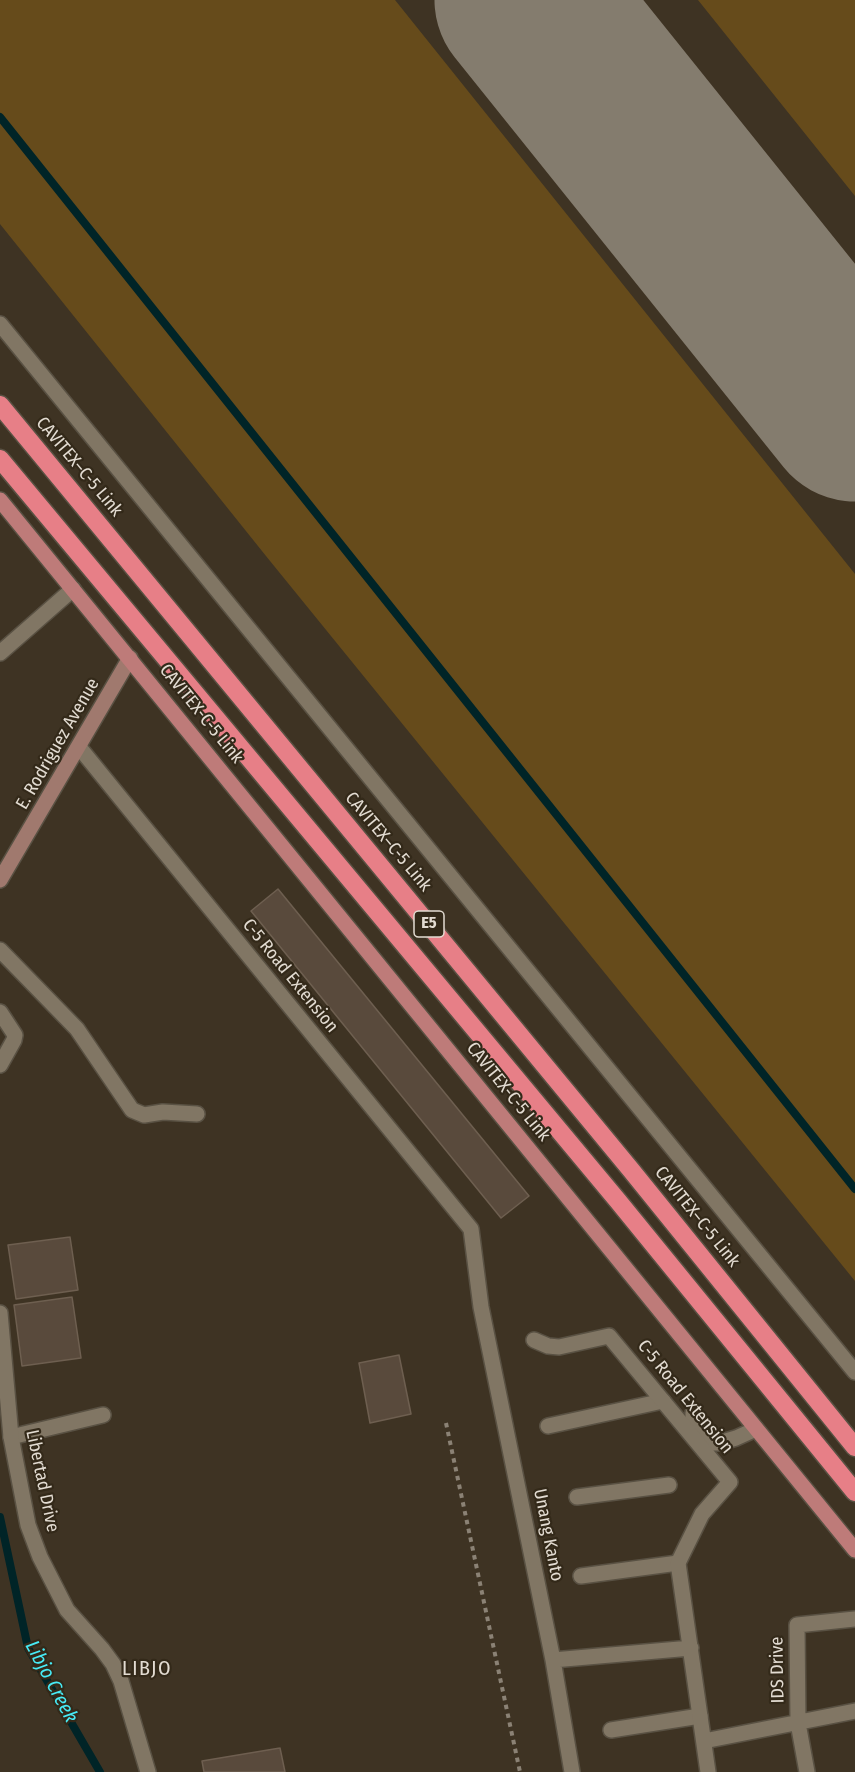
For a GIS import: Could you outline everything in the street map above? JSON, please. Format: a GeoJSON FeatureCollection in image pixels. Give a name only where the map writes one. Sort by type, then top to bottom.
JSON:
{"type":"FeatureCollection","features":[{"type":"Feature","properties":{"kind":"highway","name":"CAVITEX–C-5 Link"},"geometry":{"type":"LineString","coordinates":[[0,405],[632,1170],[855,1447]]}},
{"type":"Feature","properties":{"kind":"highway","name":"E5"},"geometry":{"type":"LineString","coordinates":[[0,459],[618,1201],[855,1492]]}},
{"type":"Feature","properties":{"kind":"main road"},"geometry":{"type":"LineString","coordinates":[[0,500],[130,658]]}},
{"type":"Feature","properties":{"kind":"main road","name":"E. Rodriguez Avenue"},"geometry":{"type":"LineString","coordinates":[[0,880],[130,658]]}},
{"type":"Feature","properties":{"kind":"main road","name":"CAVITEX-C-5 Link"},"geometry":{"type":"LineString","coordinates":[[130,658],[855,1550]]}},
{"type":"Feature","properties":{"kind":"street"},"geometry":{"type":"LineString","coordinates":[[0,324],[855,1372]]}},
{"type":"Feature","properties":{"kind":"street"},"geometry":{"type":"LineString","coordinates":[[0,653],[74,589]]}},
{"type":"Feature","properties":{"kind":"street","name":"C-5 Road Extension"},"geometry":{"type":"LineString","coordinates":[[79,747],[471,1229]]}},
{"type":"Feature","properties":{"kind":"street"},"geometry":{"type":"LineString","coordinates":[[0,950],[77,1029],[132,1110],[144,1115],[163,1112],[197,1114]]}},
{"type":"Feature","properties":{"kind":"street"},"geometry":{"type":"LineString","coordinates":[[0,1012],[15,1035],[0,1065]]}},
{"type":"Feature","properties":{"kind":"street","name":"Unang Kanto"},"geometry":{"type":"LineString","coordinates":[[471,1229],[481,1306],[553,1660],[572,1772]]}},
{"type":"Feature","properties":{"kind":"street","name":"Libertad Drive"},"geometry":{"type":"LineString","coordinates":[[0,1313],[11,1437],[28,1525],[40,1557],[67,1610],[102,1649],[117,1672],[148,1772]]}},
{"type":"Feature","properties":{"kind":"street","name":"C-5 Road Extension"},"geometry":{"type":"LineString","coordinates":[[534,1340],[548,1346],[559,1347],[609,1335],[730,1482],[702,1514],[678,1563]]}},
{"type":"Feature","properties":{"kind":"street"},"geometry":{"type":"LineString","coordinates":[[548,1426],[663,1401]]}},
{"type":"Feature","properties":{"kind":"street"},"geometry":{"type":"LineString","coordinates":[[693,1413],[697,1431],[701,1438],[710,1443],[736,1438],[756,1428]]}},
{"type":"Feature","properties":{"kind":"street"},"geometry":{"type":"LineString","coordinates":[[11,1437],[103,1415]]}},
{"type":"Feature","properties":{"kind":"street"},"geometry":{"type":"LineString","coordinates":[[577,1497],[669,1485]]}},
{"type":"Feature","properties":{"kind":"street"},"geometry":{"type":"LineString","coordinates":[[581,1576],[678,1563],[708,1772]]}},
{"type":"Feature","properties":{"kind":"street","name":"IDS Drive"},"geometry":{"type":"LineString","coordinates":[[807,1772],[798,1723],[796,1625],[855,1619]]}},
{"type":"Feature","properties":{"kind":"street"},"geometry":{"type":"LineString","coordinates":[[553,1660],[691,1648]]}},
{"type":"Feature","properties":{"kind":"street"},"geometry":{"type":"LineString","coordinates":[[704,1741],[855,1711]]}},
{"type":"Feature","properties":{"kind":"street"},"geometry":{"type":"LineString","coordinates":[[611,1730],[700,1716]]}},
{"type":"Feature","properties":{"kind":"path"},"geometry":{"type":"LineString","coordinates":[[446,1423],[520,1772]]}},
{"type":"Feature","properties":{"kind":"shaded area"},"geometry":{"type":"Polygon","coordinates":[[[0,0],[395,0],[855,574],[855,1281],[266,556],[0,224],[0,0]]]}},
{"type":"Feature","properties":{"kind":"shaded area"},"geometry":{"type":"Polygon","coordinates":[[[698,0],[855,0],[855,196],[698,0]]]}},
{"type":"Feature","properties":{"kind":"building"},"geometry":{"type":"Polygon","coordinates":[[[278,889],[529,1196],[501,1218],[251,911],[278,889]]]}},
{"type":"Feature","properties":{"kind":"building"},"geometry":{"type":"Polygon","coordinates":[[[70,1237],[78,1290],[16,1299],[8,1245],[70,1237]]]}},
{"type":"Feature","properties":{"kind":"building"},"geometry":{"type":"Polygon","coordinates":[[[72,1297],[81,1358],[22,1366],[14,1305],[72,1297]]]}},
{"type":"Feature","properties":{"kind":"building"},"geometry":{"type":"Polygon","coordinates":[[[399,1355],[411,1414],[370,1423],[359,1363],[399,1355]]]}},
{"type":"Feature","properties":{"kind":"building"},"geometry":{"type":"Polygon","coordinates":[[[280,1748],[285,1772],[204,1772],[202,1761],[280,1748]]]}},
{"type":"Feature","properties":{"kind":"waterway"},"geometry":{"type":"LineString","coordinates":[[0,117],[855,1189]]}},
{"type":"Feature","properties":{"kind":"waterway","name":"Libjo Creek"},"geometry":{"type":"LineString","coordinates":[[0,1517],[28,1648],[100,1772]]}},
{"type":"Feature","properties":{"kind":"runway"},"geometry":{"type":"LineString","coordinates":[[526,0],[855,410]]}},
{"type":"Feature","properties":{"kind":"district","name":"LIBJO"},"geometry":{"type":"Point","coordinates":[147,1669]}}]}
